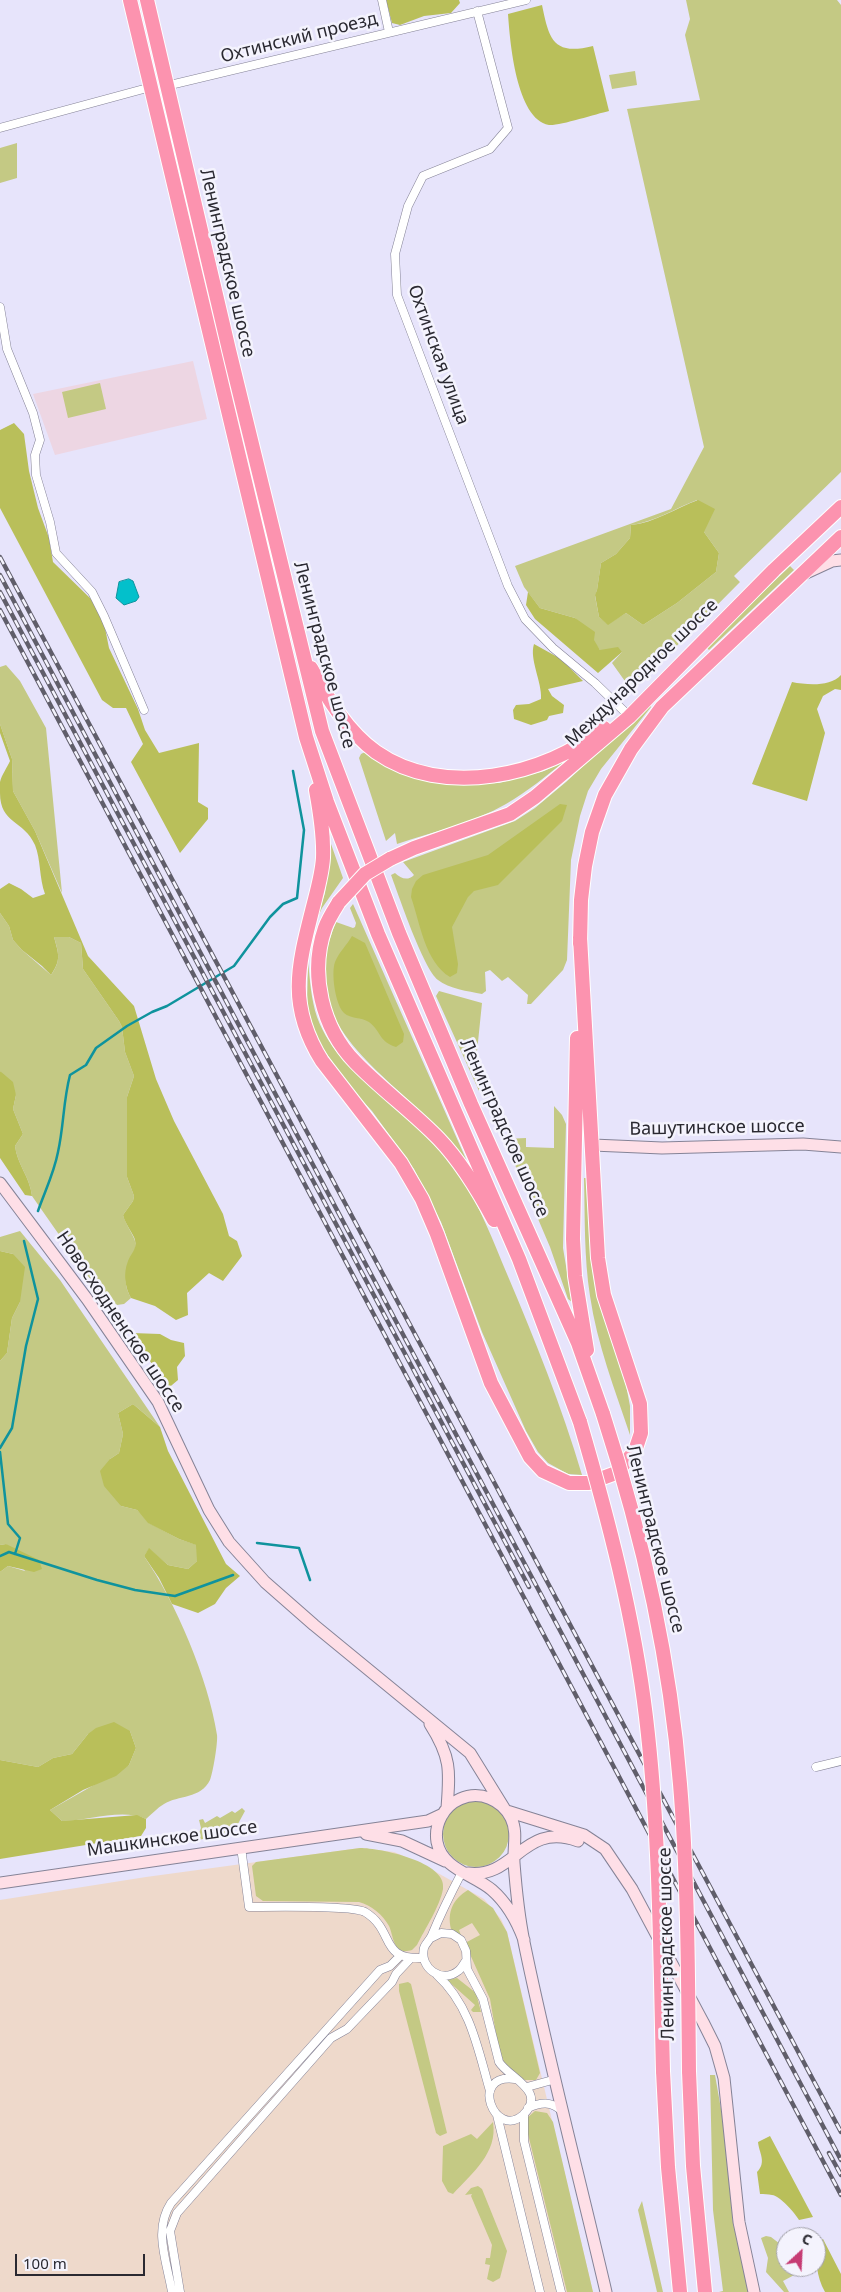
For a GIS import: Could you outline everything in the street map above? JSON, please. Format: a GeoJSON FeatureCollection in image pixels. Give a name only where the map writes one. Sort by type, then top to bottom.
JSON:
{"type":"FeatureCollection","features":[{"type":"Feature","properties":{"kind":"highway","name":"Ленинградское шоссе"},"geometry":{"type":"LineString","coordinates":[[130,0],[306,737],[327,802],[378,934],[516,1250],[580,1422],[615,1548],[646,1714],[659,1872],[663,2071],[668,2167],[680,2292]]}},
{"type":"Feature","properties":{"kind":"highway","name":"Ленинградское шоссе"},"geometry":{"type":"LineString","coordinates":[[147,0],[166,86],[322,732],[399,933],[471,1104],[545,1267],[594,1386],[628,1491],[639,1536],[661,1639],[673,1716],[680,1783],[686,1875],[689,2071],[693,2166],[705,2292]]}},
{"type":"Feature","properties":{"kind":"highway","name":"Международное шоссе"},"geometry":{"type":"LineString","coordinates":[[531,1294],[472,1181],[439,1139],[353,1060],[332,1031],[320,991],[317,968],[325,927],[339,902],[365,874],[390,859],[414,848],[510,814],[535,798],[629,717],[774,570],[841,507]]}},
{"type":"Feature","properties":{"kind":"highway"},"geometry":{"type":"LineString","coordinates":[[594,1386],[575,1276],[573,1239],[580,937],[584,866],[592,832],[605,795],[631,749],[662,707],[841,537]]}},
{"type":"Feature","properties":{"kind":"highway"},"geometry":{"type":"LineString","coordinates":[[302,651],[326,693],[358,736],[376,752],[395,762],[440,774],[466,778],[496,776],[545,764],[580,744],[646,699]]}},
{"type":"Feature","properties":{"kind":"highway"},"geometry":{"type":"LineString","coordinates":[[306,737],[323,826],[323,859],[299,972],[298,997],[303,1023],[311,1043],[322,1061],[401,1163],[422,1198],[491,1383],[530,1457],[551,1476],[579,1484],[607,1478],[623,1467],[635,1452],[642,1424],[640,1404],[604,1295],[597,1248],[593,1145],[586,1060],[580,937]]}},
{"type":"Feature","properties":{"kind":"main road"},"geometry":{"type":"LineString","coordinates":[[800,576],[841,560]]}},
{"type":"Feature","properties":{"kind":"main road","name":"Вашутинское шоссе"},"geometry":{"type":"LineString","coordinates":[[593,1145],[662,1148],[802,1144],[841,1147]]}},
{"type":"Feature","properties":{"kind":"main road","name":"Новосходненское шоссе"},"geometry":{"type":"LineString","coordinates":[[0,1183],[87,1299],[158,1402],[209,1510],[229,1542],[265,1582],[428,1720],[470,1753],[506,1809]]}},
{"type":"Feature","properties":{"kind":"main road","name":"Новосходненское шоссе"},"geometry":{"type":"LineString","coordinates":[[428,1720],[448,1758],[450,1773],[445,1811]]}},
{"type":"Feature","properties":{"kind":"main road"},"geometry":{"type":"LineString","coordinates":[[524,1940],[511,1912],[498,1896],[482,1883],[450,1864],[441,1854],[437,1840],[437,1826],[445,1811],[458,1800],[479,1796],[493,1800],[506,1809],[584,1836],[596,1842],[614,1861],[632,1889],[715,2046],[724,2078],[739,2222],[754,2292]]}},
{"type":"Feature","properties":{"kind":"main road"},"geometry":{"type":"LineString","coordinates":[[506,1809],[515,1830],[514,1857],[524,1940],[606,2292]]}},
{"type":"Feature","properties":{"kind":"main road","name":"Машкинское шоссе"},"geometry":{"type":"LineString","coordinates":[[0,1882],[241,1846],[428,1821],[445,1811]]}},
{"type":"Feature","properties":{"kind":"main road","name":"Машкинское шоссе"},"geometry":{"type":"LineString","coordinates":[[349,1833],[402,1841],[450,1864]]}},
{"type":"Feature","properties":{"kind":"main road"},"geometry":{"type":"LineString","coordinates":[[462,1872],[483,1873],[514,1857],[543,1837],[555,1836],[587,1844],[614,1861]]}},
{"type":"Feature","properties":{"kind":"main road"},"geometry":{"type":"LineString","coordinates":[[502,1864],[514,1844]]}},
{"type":"Feature","properties":{"kind":"street"},"geometry":{"type":"LineString","coordinates":[[382,0],[389,32]]}},
{"type":"Feature","properties":{"kind":"street","name":"Охтинский проезд"},"geometry":{"type":"LineString","coordinates":[[166,86],[526,0]]}},
{"type":"Feature","properties":{"kind":"street","name":"Охтинская улица"},"geometry":{"type":"LineString","coordinates":[[477,11],[508,128],[490,149],[423,176],[408,206],[395,254],[396,295],[508,586],[524,619],[553,648],[625,712]]}},
{"type":"Feature","properties":{"kind":"street"},"geometry":{"type":"LineString","coordinates":[[0,128],[150,87]]}},
{"type":"Feature","properties":{"kind":"street"},"geometry":{"type":"LineString","coordinates":[[0,307],[7,349],[33,412],[40,440],[35,455],[36,475],[50,522],[56,553],[92,592],[144,710]]}},
{"type":"Feature","properties":{"kind":"street"},"geometry":{"type":"LineString","coordinates":[[816,1767],[841,1762]]}},
{"type":"Feature","properties":{"kind":"street"},"geometry":{"type":"LineString","coordinates":[[241,1846],[249,1907],[362,1911],[382,1926],[392,1950],[400,1956],[410,1959],[423,1958]]}},
{"type":"Feature","properties":{"kind":"street"},"geometry":{"type":"LineString","coordinates":[[462,1872],[447,1900],[431,1938],[424,1947],[423,1958],[428,1968],[437,1975],[462,2004],[469,2020],[490,2091],[489,2105],[497,2115],[507,2120],[519,2118],[538,2103],[550,2103],[564,2112]]}},
{"type":"Feature","properties":{"kind":"street"},"geometry":{"type":"LineString","coordinates":[[431,1938],[441,1933],[452,1934],[462,1940],[466,1951],[465,1962],[470,1975],[481,1993],[499,2062],[504,2070],[527,2087],[531,2098],[522,2126],[524,2141],[561,2292]]}},
{"type":"Feature","properties":{"kind":"street"},"geometry":{"type":"LineString","coordinates":[[172,2292],[161,2232],[166,2210],[380,1970],[390,1966],[400,1956]]}},
{"type":"Feature","properties":{"kind":"street"},"geometry":{"type":"LineString","coordinates":[[180,2292],[170,2237],[174,2219],[203,2182],[331,2038],[347,2029],[392,1982],[396,1974],[410,1959]]}},
{"type":"Feature","properties":{"kind":"street"},"geometry":{"type":"LineString","coordinates":[[437,1975],[448,1976],[459,1971],[465,1962]]}},
{"type":"Feature","properties":{"kind":"street"},"geometry":{"type":"LineString","coordinates":[[490,2091],[495,2083],[506,2078],[515,2079]]}},
{"type":"Feature","properties":{"kind":"street"},"geometry":{"type":"LineString","coordinates":[[527,2087],[556,2079]]}},
{"type":"Feature","properties":{"kind":"street"},"geometry":{"type":"LineString","coordinates":[[497,2115],[540,2292]]}},
{"type":"Feature","properties":{"kind":"shaded area"},"geometry":{"type":"Polygon","coordinates":[[[193,361],[207,419],[55,455],[33,394],[193,361]]]}},
{"type":"Feature","properties":{"kind":"shaded area"},"geometry":{"type":"Polygon","coordinates":[[[360,1848],[394,1852],[420,1863],[484,1899],[501,1919],[507,1932],[593,2292],[0,2292],[0,1900],[146,1877],[360,1848]]]}},
{"type":"Feature","properties":{"kind":"green space"},"geometry":{"type":"Polygon","coordinates":[[[386,0],[459,0],[460,3],[451,13],[424,16],[400,25],[392,23],[386,0]]]}},
{"type":"Feature","properties":{"kind":"green space"},"geometry":{"type":"Polygon","coordinates":[[[686,0],[837,0],[841,5],[841,472],[734,576],[740,582],[632,691],[612,663],[622,652],[600,650],[575,618],[540,608],[524,587],[515,566],[671,509],[704,447],[627,109],[700,100],[685,35],[690,19],[686,0]],[[697,500],[656,518],[631,525],[630,538],[616,554],[601,563],[595,596],[599,617],[608,624],[626,613],[643,625],[677,603],[716,572],[719,553],[704,532],[697,500]]]}},
{"type":"Feature","properties":{"kind":"green space"},"geometry":{"type":"Polygon","coordinates":[[[542,5],[547,27],[555,42],[569,49],[593,46],[609,111],[569,122],[549,125],[538,120],[529,109],[522,94],[513,59],[508,14],[542,5]]]}},
{"type":"Feature","properties":{"kind":"green space"},"geometry":{"type":"Polygon","coordinates":[[[635,71],[637,85],[612,89],[609,75],[635,71]]]}},
{"type":"Feature","properties":{"kind":"green space"},"geometry":{"type":"Polygon","coordinates":[[[17,143],[17,178],[0,183],[0,148],[17,143]]]}},
{"type":"Feature","properties":{"kind":"green space"},"geometry":{"type":"Polygon","coordinates":[[[100,383],[106,409],[68,418],[62,392],[100,383]]]}},
{"type":"Feature","properties":{"kind":"green space"},"geometry":{"type":"Polygon","coordinates":[[[14,423],[24,434],[29,471],[38,508],[49,538],[53,562],[91,599],[98,611],[104,623],[109,648],[138,709],[145,730],[159,753],[199,743],[198,802],[208,808],[208,819],[180,853],[131,762],[143,744],[126,708],[113,708],[102,700],[0,508],[0,430],[14,423]]]}},
{"type":"Feature","properties":{"kind":"green space"},"geometry":{"type":"Polygon","coordinates":[[[698,500],[715,509],[704,532],[719,553],[716,572],[677,603],[643,625],[626,613],[608,625],[599,617],[595,595],[601,563],[616,554],[630,538],[631,525],[657,518],[698,500]]]}},
{"type":"Feature","properties":{"kind":"green space"},"geometry":{"type":"Polygon","coordinates":[[[790,566],[794,570],[709,650],[706,647],[790,566]]]}},
{"type":"Feature","properties":{"kind":"green space"},"geometry":{"type":"Polygon","coordinates":[[[528,592],[540,608],[575,618],[595,632],[594,640],[600,650],[618,647],[622,652],[598,673],[535,619],[526,605],[528,592]]]}},
{"type":"Feature","properties":{"kind":"green space"},"geometry":{"type":"Polygon","coordinates":[[[534,644],[561,659],[583,681],[548,689],[552,696],[564,705],[563,713],[549,716],[547,720],[531,725],[514,719],[513,710],[516,705],[529,704],[541,699],[540,685],[533,657],[534,644]]]}},
{"type":"Feature","properties":{"kind":"green space"},"geometry":{"type":"Polygon","coordinates":[[[6,665],[20,681],[46,728],[62,893],[35,831],[13,791],[12,759],[0,724],[0,667],[6,665]]]}},
{"type":"Feature","properties":{"kind":"green space"},"geometry":{"type":"Polygon","coordinates":[[[841,675],[841,690],[835,689],[823,696],[817,709],[825,733],[807,801],[752,784],[792,682],[804,684],[825,683],[831,682],[841,675]]]}},
{"type":"Feature","properties":{"kind":"green space"},"geometry":{"type":"Polygon","coordinates":[[[650,704],[651,707],[601,769],[588,791],[580,816],[571,860],[567,960],[563,970],[531,1004],[527,1004],[528,995],[508,977],[502,981],[490,970],[485,972],[486,991],[482,994],[453,988],[438,980],[425,961],[391,875],[395,873],[407,879],[414,875],[403,862],[515,821],[535,808],[566,782],[650,704]]]}},
{"type":"Feature","properties":{"kind":"green space"},"geometry":{"type":"Polygon","coordinates":[[[0,724],[12,759],[13,791],[35,831],[88,956],[134,1006],[156,1079],[174,1121],[223,1214],[229,1236],[237,1241],[242,1256],[223,1281],[209,1273],[187,1293],[188,1315],[176,1320],[155,1306],[131,1298],[126,1285],[126,1266],[135,1243],[123,1215],[133,1201],[134,1196],[127,1177],[127,1097],[134,1076],[125,1052],[122,1027],[83,969],[81,943],[69,937],[54,937],[58,961],[51,975],[13,940],[9,926],[0,913],[0,889],[9,883],[33,898],[45,894],[35,845],[25,831],[8,816],[1,803],[0,782],[10,761],[0,733],[0,724]]]}},
{"type":"Feature","properties":{"kind":"green space"},"geometry":{"type":"Polygon","coordinates":[[[367,751],[457,783],[499,783],[544,771],[565,761],[536,784],[493,811],[467,822],[397,844],[395,833],[386,841],[359,758],[361,754],[367,751]]]}},
{"type":"Feature","properties":{"kind":"green space"},"geometry":{"type":"Polygon","coordinates":[[[560,804],[567,805],[562,821],[498,885],[474,891],[468,897],[452,927],[458,964],[457,973],[450,977],[435,962],[424,941],[411,897],[416,881],[423,875],[488,855],[560,804]]]}},
{"type":"Feature","properties":{"kind":"green space"},"geometry":{"type":"Polygon","coordinates":[[[331,844],[343,878],[322,908],[315,923],[325,893],[331,844]]]}},
{"type":"Feature","properties":{"kind":"green space"},"geometry":{"type":"Polygon","coordinates":[[[353,904],[465,1160],[438,1128],[357,1050],[342,1030],[330,1007],[325,982],[326,954],[336,922],[355,927],[356,923],[350,908],[353,904]]]}},
{"type":"Feature","properties":{"kind":"green space"},"geometry":{"type":"Polygon","coordinates":[[[0,913],[9,926],[13,940],[51,975],[58,961],[54,937],[69,937],[81,943],[83,969],[122,1027],[125,1052],[134,1076],[127,1097],[127,1177],[134,1196],[133,1201],[123,1215],[135,1241],[135,1249],[126,1281],[131,1298],[124,1304],[117,1305],[97,1289],[32,1196],[29,1183],[16,1153],[15,1146],[23,1134],[13,1109],[16,1095],[0,1071],[0,913]]]}},
{"type":"Feature","properties":{"kind":"green space"},"geometry":{"type":"Polygon","coordinates":[[[352,936],[365,943],[404,1034],[403,1042],[396,1047],[386,1042],[369,1022],[344,1013],[338,1003],[333,973],[335,962],[352,936]]]}},
{"type":"Feature","properties":{"kind":"green space"},"geometry":{"type":"Polygon","coordinates":[[[308,961],[317,1017],[322,1030],[336,1052],[433,1144],[459,1175],[480,1211],[538,1349],[566,1424],[582,1475],[568,1474],[548,1463],[538,1452],[526,1431],[482,1332],[441,1222],[414,1169],[372,1111],[348,1085],[320,1044],[311,1025],[307,1006],[308,961]]]}},
{"type":"Feature","properties":{"kind":"green space"},"geometry":{"type":"Polygon","coordinates":[[[439,991],[482,1003],[475,1071],[481,1085],[479,1091],[436,996],[439,991]]]}},
{"type":"Feature","properties":{"kind":"green space"},"geometry":{"type":"Polygon","coordinates":[[[0,1071],[13,1082],[16,1095],[13,1109],[23,1134],[15,1146],[16,1153],[29,1183],[32,1196],[25,1195],[0,1158],[0,1071]]]}},
{"type":"Feature","properties":{"kind":"green space"},"geometry":{"type":"Polygon","coordinates":[[[554,1106],[562,1115],[566,1124],[563,1248],[572,1302],[568,1299],[550,1247],[504,1139],[526,1138],[526,1147],[554,1148],[554,1106]]]}},
{"type":"Feature","properties":{"kind":"green space"},"geometry":{"type":"Polygon","coordinates":[[[584,1178],[589,1178],[596,1288],[626,1385],[630,1406],[630,1435],[607,1367],[593,1314],[585,1237],[584,1178]]]}},
{"type":"Feature","properties":{"kind":"green space"},"geometry":{"type":"Polygon","coordinates":[[[20,1231],[60,1280],[160,1427],[133,1404],[118,1413],[123,1434],[119,1453],[110,1459],[121,1506],[137,1510],[149,1523],[179,1539],[197,1545],[197,1561],[188,1569],[168,1565],[149,1549],[144,1556],[179,1618],[198,1666],[213,1713],[217,1735],[214,1765],[210,1780],[201,1790],[195,1794],[164,1804],[146,1819],[137,1816],[116,1815],[62,1821],[50,1810],[129,1765],[136,1748],[130,1731],[88,1734],[72,1754],[53,1758],[38,1767],[0,1760],[0,1572],[8,1566],[25,1571],[6,1544],[0,1545],[0,1361],[7,1353],[12,1318],[20,1302],[13,1254],[0,1251],[0,1237],[20,1231]]]}},
{"type":"Feature","properties":{"kind":"green space"},"geometry":{"type":"Polygon","coordinates":[[[0,1251],[13,1254],[25,1267],[20,1302],[12,1318],[7,1353],[0,1361],[0,1251]]]}},
{"type":"Feature","properties":{"kind":"green space"},"geometry":{"type":"Polygon","coordinates":[[[132,1333],[160,1334],[171,1340],[184,1343],[185,1356],[177,1367],[178,1380],[166,1390],[159,1375],[132,1333]]]}},
{"type":"Feature","properties":{"kind":"green space"},"geometry":{"type":"Polygon","coordinates":[[[133,1404],[160,1427],[168,1451],[226,1564],[240,1576],[226,1588],[215,1604],[198,1613],[172,1604],[159,1578],[144,1556],[149,1548],[168,1565],[188,1569],[197,1561],[196,1545],[179,1539],[148,1523],[137,1510],[121,1506],[104,1486],[100,1471],[110,1459],[119,1453],[123,1434],[118,1413],[133,1404]]]}},
{"type":"Feature","properties":{"kind":"green space"},"geometry":{"type":"Polygon","coordinates":[[[6,1544],[39,1560],[42,1569],[34,1572],[8,1566],[0,1572],[0,1545],[6,1544]]]}},
{"type":"Feature","properties":{"kind":"green space"},"geometry":{"type":"Polygon","coordinates":[[[114,1722],[130,1731],[136,1748],[129,1765],[116,1776],[83,1790],[50,1810],[62,1821],[137,1815],[146,1819],[146,1828],[141,1836],[0,1859],[0,1760],[38,1767],[53,1758],[72,1754],[88,1734],[96,1728],[114,1722]]]}},
{"type":"Feature","properties":{"kind":"green space"},"geometry":{"type":"Polygon","coordinates":[[[476,1801],[488,1804],[499,1811],[506,1822],[509,1834],[506,1846],[499,1857],[488,1864],[476,1867],[464,1864],[453,1857],[446,1846],[443,1834],[446,1822],[453,1811],[464,1804],[476,1801]]]}},
{"type":"Feature","properties":{"kind":"green space"},"geometry":{"type":"Polygon","coordinates":[[[242,1808],[245,1811],[233,1833],[198,1840],[201,1828],[199,1820],[203,1819],[205,1823],[217,1816],[220,1818],[232,1811],[235,1813],[242,1808]]]}},
{"type":"Feature","properties":{"kind":"green space"},"geometry":{"type":"Polygon","coordinates":[[[360,1848],[411,1858],[435,1871],[442,1879],[443,1889],[439,1903],[417,1945],[412,1950],[406,1951],[398,1948],[389,1926],[383,1918],[363,1903],[263,1901],[256,1896],[252,1866],[256,1862],[360,1848]]]}},
{"type":"Feature","properties":{"kind":"green space"},"geometry":{"type":"Polygon","coordinates":[[[468,1890],[493,1908],[507,1932],[540,2073],[536,2080],[525,2080],[514,2074],[505,2064],[499,2051],[490,1999],[465,1943],[480,1935],[472,1923],[459,1930],[462,1938],[451,1929],[450,1917],[452,1906],[468,1890]]]}},
{"type":"Feature","properties":{"kind":"green space"},"geometry":{"type":"Polygon","coordinates":[[[457,1978],[476,1993],[481,2012],[473,2012],[471,2010],[475,2005],[447,1980],[457,1978]]]}},
{"type":"Feature","properties":{"kind":"green space"},"geometry":{"type":"Polygon","coordinates":[[[408,1982],[411,1984],[447,2133],[440,2136],[436,2133],[399,1991],[399,1984],[408,1982]]]}},
{"type":"Feature","properties":{"kind":"green space"},"geometry":{"type":"Polygon","coordinates":[[[710,2075],[715,2075],[724,2126],[733,2223],[749,2292],[719,2292],[723,2291],[713,2210],[710,2075]]]}},
{"type":"Feature","properties":{"kind":"green space"},"geometry":{"type":"Polygon","coordinates":[[[535,2111],[547,2113],[553,2122],[593,2292],[567,2292],[527,2130],[527,2118],[535,2111]]]}},
{"type":"Feature","properties":{"kind":"green space"},"geometry":{"type":"Polygon","coordinates":[[[493,2122],[492,2143],[488,2153],[453,2194],[448,2192],[442,2181],[443,2146],[471,2134],[477,2139],[493,2122]]]}},
{"type":"Feature","properties":{"kind":"green space"},"geometry":{"type":"Polygon","coordinates":[[[770,2136],[813,2217],[799,2220],[779,2198],[768,2194],[760,2194],[757,2172],[762,2165],[762,2157],[758,2142],[770,2136]]]}},
{"type":"Feature","properties":{"kind":"green space"},"geometry":{"type":"Polygon","coordinates":[[[478,2186],[482,2189],[507,2251],[500,2278],[493,2282],[487,2279],[490,2265],[485,2264],[486,2258],[490,2258],[492,2245],[471,2196],[472,2194],[465,2195],[471,2188],[478,2186]]]}},
{"type":"Feature","properties":{"kind":"green space"},"geometry":{"type":"Polygon","coordinates":[[[642,2201],[663,2292],[657,2292],[638,2210],[642,2201]]]}},
{"type":"Feature","properties":{"kind":"green space"},"geometry":{"type":"Polygon","coordinates":[[[766,2236],[776,2241],[776,2277],[790,2277],[783,2281],[789,2292],[784,2292],[766,2272],[768,2258],[761,2238],[766,2236]]]}},
{"type":"Feature","properties":{"kind":"green space"},"geometry":{"type":"Polygon","coordinates":[[[826,2245],[841,2274],[841,2292],[825,2292],[819,2277],[826,2277],[826,2245]]]}},
{"type":"Feature","properties":{"kind":"water"},"geometry":{"type":"Polygon","coordinates":[[[129,579],[133,581],[139,597],[136,601],[124,605],[116,598],[119,582],[129,579]]]}},
{"type":"Feature","properties":{"kind":"waterway"},"geometry":{"type":"LineString","coordinates":[[38,1211],[56,1160],[70,1075],[86,1065],[96,1048],[127,1026],[167,1006],[234,966],[270,917],[283,904],[297,898],[304,830],[293,771]]}},
{"type":"Feature","properties":{"kind":"waterway"},"geometry":{"type":"LineString","coordinates":[[0,1448],[12,1428],[26,1346],[38,1299],[24,1241]]}},
{"type":"Feature","properties":{"kind":"waterway"},"geometry":{"type":"LineString","coordinates":[[0,1452],[8,1524],[20,1538],[15,1554]]}},
{"type":"Feature","properties":{"kind":"waterway"},"geometry":{"type":"LineString","coordinates":[[257,1543],[299,1548],[310,1580]]}},
{"type":"Feature","properties":{"kind":"waterway"},"geometry":{"type":"LineString","coordinates":[[0,1556],[9,1552],[97,1580],[135,1590],[175,1596],[233,1575]]}},
{"type":"Feature","properties":{"kind":"railway"},"geometry":{"type":"LineString","coordinates":[[0,557],[841,2132]]}},
{"type":"Feature","properties":{"kind":"railway"},"geometry":{"type":"LineString","coordinates":[[0,575],[841,2160]]}},
{"type":"Feature","properties":{"kind":"railway"},"geometry":{"type":"LineString","coordinates":[[0,592],[529,1587]]}},
{"type":"Feature","properties":{"kind":"railway"},"geometry":{"type":"LineString","coordinates":[[0,610],[841,2195]]}},
{"type":"Feature","properties":{"kind":"railway"},"geometry":{"type":"LineString","coordinates":[[829,2153],[841,2175]]}}]}
